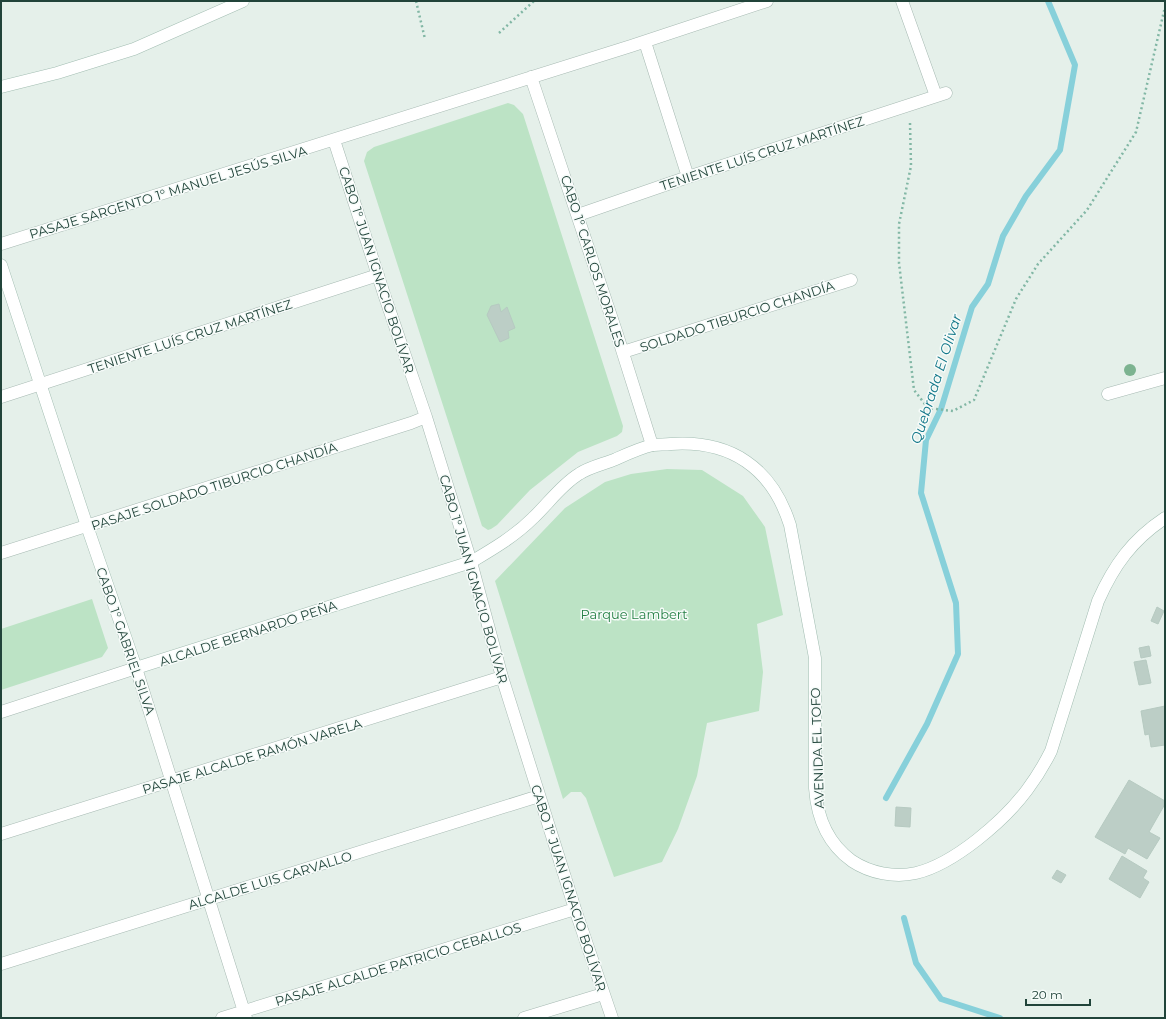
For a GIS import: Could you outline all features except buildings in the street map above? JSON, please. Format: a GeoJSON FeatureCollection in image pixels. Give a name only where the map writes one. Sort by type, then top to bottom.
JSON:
{"type":"FeatureCollection","features":[{"type":"Feature","properties":{"kind":"street"},"geometry":{"type":"LineString","coordinates":[[1,87],[57,73],[134,48],[243,1]]}},
{"type":"Feature","properties":{"kind":"street"},"geometry":{"type":"LineString","coordinates":[[531,77],[644,42],[767,1]]}},
{"type":"Feature","properties":{"kind":"street","name":"TENIENTE LUÍS CRUZ MARTÍNEZ"},"geometry":{"type":"LineString","coordinates":[[578,215],[688,176],[941,95],[902,1]]}},
{"type":"Feature","properties":{"kind":"street"},"geometry":{"type":"LineString","coordinates":[[644,42],[688,176]]}},
{"type":"Feature","properties":{"kind":"street","name":"PASAJE SARGENTO 1° MANUEL JESÚS SILVA"},"geometry":{"type":"LineString","coordinates":[[1,244],[531,77]]}},
{"type":"Feature","properties":{"kind":"street","name":"CABO 1° CARLOS MORALES"},"geometry":{"type":"LineString","coordinates":[[531,77],[578,215],[652,445]]}},
{"type":"Feature","properties":{"kind":"street","name":"CABO 1° JUAN IGNACIO BOLÍVAR"},"geometry":{"type":"LineString","coordinates":[[334,140],[426,417],[471,562],[502,677],[575,909],[612,1018]]}},
{"type":"Feature","properties":{"kind":"street","name":"CABO 1° GABRIEL SILVA"},"geometry":{"type":"LineString","coordinates":[[1,265],[87,526],[136,668],[245,1014]]}},
{"type":"Feature","properties":{"kind":"street","name":"TENIENTE LUÍS CRUZ MARTÍNEZ"},"geometry":{"type":"LineString","coordinates":[[1,397],[378,275]]}},
{"type":"Feature","properties":{"kind":"street","name":"SOLDADO TIBURCIO CHANDÍA"},"geometry":{"type":"LineString","coordinates":[[623,352],[851,280]]}},
{"type":"Feature","properties":{"kind":"street"},"geometry":{"type":"LineString","coordinates":[[1108,394],[1165,378]]}},
{"type":"Feature","properties":{"kind":"street","name":"PASAJE SOLDADO TIBURCIO CHANDÍA"},"geometry":{"type":"LineString","coordinates":[[1,553],[426,417]]}},
{"type":"Feature","properties":{"kind":"street","name":"AVENIDA EL TOFO"},"geometry":{"type":"LineString","coordinates":[[471,562],[497,547],[527,524],[550,502],[566,483],[580,473],[652,445],[689,443],[707,445],[725,450],[742,458],[757,469],[770,483],[786,510],[790,525],[815,658],[815,788],[816,803],[820,818],[830,839],[845,856],[858,865],[872,871],[903,875],[915,874],[938,865],[971,844],[992,828],[1011,810],[1040,772],[1051,751],[1098,600],[1107,580],[1119,561],[1134,543],[1150,528],[1165,518]]}},
{"type":"Feature","properties":{"kind":"street","name":"ALCALDE BERNARDO PEÑA"},"geometry":{"type":"LineString","coordinates":[[1,712],[471,562]]}},
{"type":"Feature","properties":{"kind":"street","name":"PASAJE ALCALDE RAMÓN VARELA"},"geometry":{"type":"LineString","coordinates":[[1,834],[502,677]]}},
{"type":"Feature","properties":{"kind":"street","name":"ALCALDE LUIS CARVALLO"},"geometry":{"type":"LineString","coordinates":[[1,964],[539,796]]}},
{"type":"Feature","properties":{"kind":"street","name":"PASAJE ALCALDE PATRICIO CEBALLOS"},"geometry":{"type":"LineString","coordinates":[[222,1018],[245,1014],[575,909]]}},
{"type":"Feature","properties":{"kind":"street"},"geometry":{"type":"LineString","coordinates":[[524,1018],[603,994]]}},
{"type":"Feature","properties":{"kind":"path"},"geometry":{"type":"LineString","coordinates":[[416,1],[425,39]]}},
{"type":"Feature","properties":{"kind":"path"},"geometry":{"type":"LineString","coordinates":[[499,33],[534,1]]}},
{"type":"Feature","properties":{"kind":"path"},"geometry":{"type":"LineString","coordinates":[[910,106],[911,166],[899,224],[899,263],[914,390],[928,408],[953,411],[974,400],[1016,299],[1038,264],[1087,210],[1136,132],[1165,11]]}},
{"type":"Feature","properties":{"kind":"green space"},"geometry":{"type":"Polygon","coordinates":[[[508,103],[514,105],[523,114],[623,426],[622,432],[617,436],[578,452],[530,490],[497,525],[488,530],[482,526],[364,161],[367,152],[374,147],[508,103]]]}},
{"type":"Feature","properties":{"kind":"green space","name":"Parque Lambert"},"geometry":{"type":"Polygon","coordinates":[[[667,469],[702,470],[743,496],[765,527],[783,615],[757,624],[763,672],[759,711],[707,723],[697,776],[678,829],[662,862],[614,877],[586,798],[581,792],[571,792],[563,799],[495,581],[565,508],[605,482],[631,474],[667,469]]]}},
{"type":"Feature","properties":{"kind":"green space"},"geometry":{"type":"Polygon","coordinates":[[[92,599],[108,648],[102,657],[1,690],[1,629],[92,599]]]}},
{"type":"Feature","properties":{"kind":"waterway","name":"Quebrada El Olivar"},"geometry":{"type":"LineString","coordinates":[[886,798],[927,724],[958,654],[956,603],[921,493],[926,440],[941,409],[972,307],[988,284],[1003,236],[1026,196],[1060,150],[1075,65],[1048,1]]}},
{"type":"Feature","properties":{"kind":"waterway","name":"Quebrada El Olivar"},"geometry":{"type":"LineString","coordinates":[[904,918],[916,963],[941,999],[1000,1018]]}}]}
